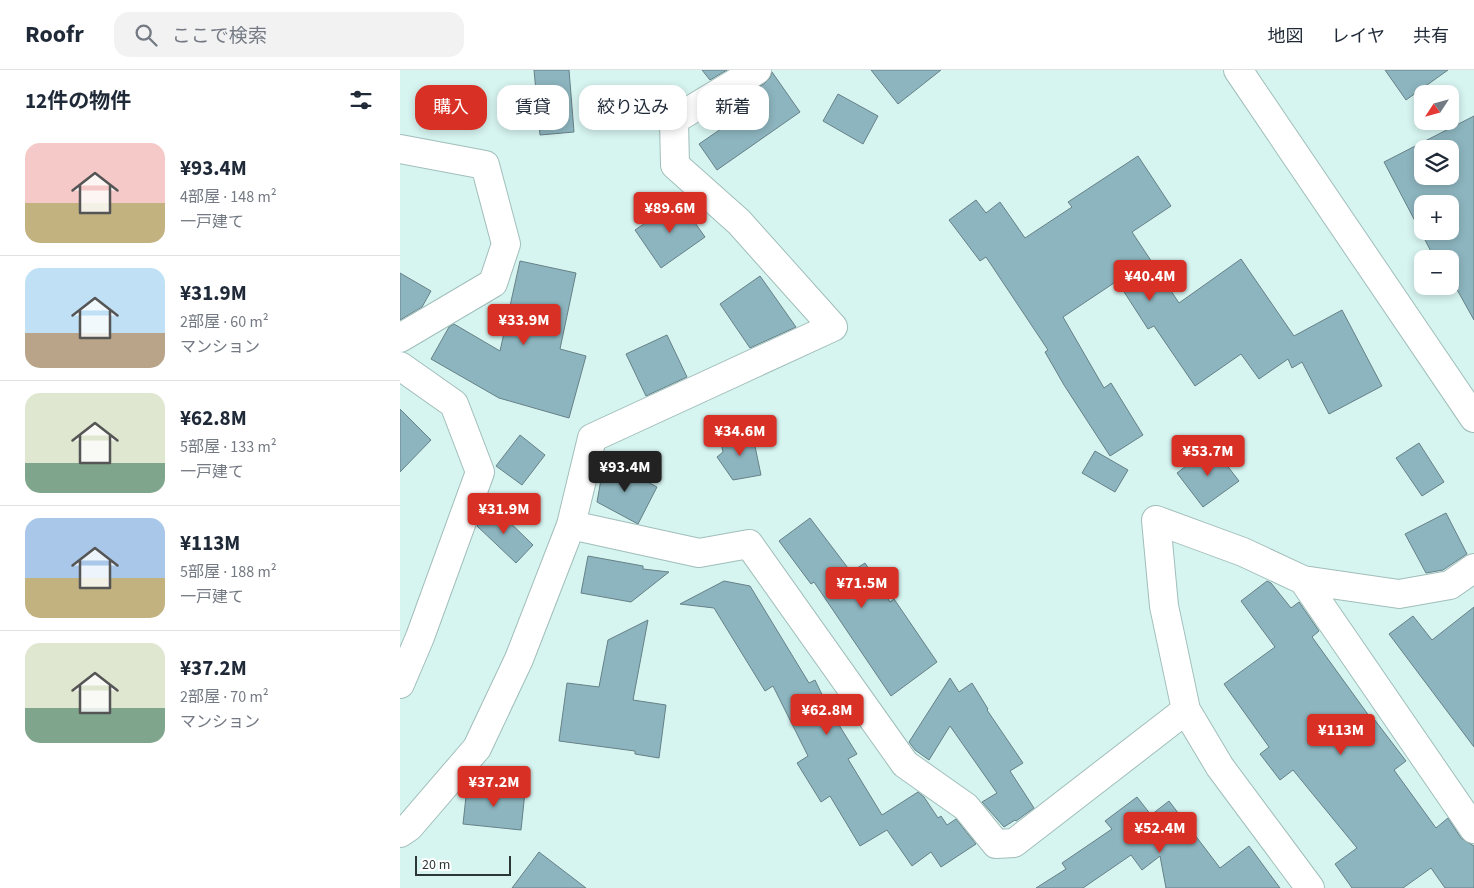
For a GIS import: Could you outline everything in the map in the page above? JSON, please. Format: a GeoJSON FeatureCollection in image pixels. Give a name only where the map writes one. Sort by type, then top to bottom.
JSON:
{"type":"FeatureCollection","features":[{"type":"Feature","properties":{"kind":"street"},"geometry":{"type":"LineString","coordinates":[[400,834],[409,827],[477,748],[519,659],[571,526],[592,438],[834,327],[739,222],[675,165],[674,120],[757,70]]}},
{"type":"Feature","properties":{"kind":"street"},"geometry":{"type":"LineString","coordinates":[[1238,70],[1474,418]]}},
{"type":"Feature","properties":{"kind":"street"},"geometry":{"type":"LineString","coordinates":[[400,149],[484,164],[506,244],[493,283],[400,338]]}},
{"type":"Feature","properties":{"kind":"street"},"geometry":{"type":"LineString","coordinates":[[400,366],[454,404],[480,472],[420,637],[400,684]]}},
{"type":"Feature","properties":{"kind":"street"},"geometry":{"type":"LineString","coordinates":[[1310,888],[1220,767],[1186,710],[1164,606],[1156,520],[1243,552],[1303,580],[1399,594],[1450,585],[1474,568]]}},
{"type":"Feature","properties":{"kind":"street"},"geometry":{"type":"LineString","coordinates":[[571,526],[698,553],[749,544],[905,764],[966,807],[996,844],[1014,843],[1186,710]]}},
{"type":"Feature","properties":{"kind":"street"},"geometry":{"type":"LineString","coordinates":[[1303,580],[1474,829]]}},
{"type":"Feature","properties":{"kind":"building"},"geometry":{"type":"Polygon","coordinates":[[[534,70],[569,70],[574,132],[540,135],[540,130],[569,130],[569,85],[535,85],[534,70]]]}},
{"type":"Feature","properties":{"kind":"building"},"geometry":{"type":"Polygon","coordinates":[[[702,70],[727,70],[710,80],[702,70]]]}},
{"type":"Feature","properties":{"kind":"building"},"geometry":{"type":"Polygon","coordinates":[[[871,70],[941,70],[898,104],[871,70]]]}},
{"type":"Feature","properties":{"kind":"building"},"geometry":{"type":"Polygon","coordinates":[[[1385,70],[1448,70],[1427,85],[1414,85],[1414,94],[1406,100],[1385,70]]]}},
{"type":"Feature","properties":{"kind":"building"},"geometry":{"type":"Polygon","coordinates":[[[772,72],[800,112],[717,170],[699,144],[719,130],[769,130],[769,85],[762,85],[770,78],[772,72]]]}},
{"type":"Feature","properties":{"kind":"building"},"geometry":{"type":"Polygon","coordinates":[[[838,94],[878,116],[863,144],[823,121],[838,94]]]}},
{"type":"Feature","properties":{"kind":"building"},"geometry":{"type":"Polygon","coordinates":[[[1474,116],[1474,320],[1459,293],[1459,250],[1430,250],[1425,240],[1459,240],[1459,195],[1414,195],[1414,219],[1384,162],[1414,147],[1414,185],[1459,185],[1459,140],[1427,140],[1447,130],[1459,130],[1459,124],[1474,116]]]}},
{"type":"Feature","properties":{"kind":"building"},"geometry":{"type":"Polygon","coordinates":[[[1138,156],[1171,206],[1132,232],[1179,303],[1241,259],[1294,336],[1342,310],[1382,386],[1329,414],[1302,362],[1292,368],[1288,359],[1259,379],[1241,354],[1195,386],[1154,326],[1148,329],[1117,281],[1063,317],[1104,388],[1111,383],[1143,435],[1110,456],[1064,385],[1045,352],[1048,350],[986,257],[980,261],[949,220],[976,200],[986,213],[1000,202],[1025,238],[1072,207],[1068,202],[1138,156]]]}},
{"type":"Feature","properties":{"kind":"building"},"geometry":{"type":"Polygon","coordinates":[[[679,200],[705,237],[661,268],[635,230],[679,200]]]}},
{"type":"Feature","properties":{"kind":"building"},"geometry":{"type":"Polygon","coordinates":[[[520,261],[576,273],[560,349],[586,356],[569,418],[499,398],[431,359],[449,327],[454,324],[500,351],[520,261]]]}},
{"type":"Feature","properties":{"kind":"building"},"geometry":{"type":"Polygon","coordinates":[[[400,273],[431,291],[422,307],[400,320],[400,273]]]}},
{"type":"Feature","properties":{"kind":"building"},"geometry":{"type":"Polygon","coordinates":[[[760,276],[796,327],[750,348],[720,304],[760,276]]]}},
{"type":"Feature","properties":{"kind":"building"},"geometry":{"type":"Polygon","coordinates":[[[667,335],[687,377],[646,396],[626,354],[667,335]]]}},
{"type":"Feature","properties":{"kind":"building"},"geometry":{"type":"Polygon","coordinates":[[[400,409],[431,440],[400,472],[400,409]]]}},
{"type":"Feature","properties":{"kind":"building"},"geometry":{"type":"Polygon","coordinates":[[[752,432],[761,475],[733,480],[717,457],[723,452],[720,439],[752,432]]]}},
{"type":"Feature","properties":{"kind":"building"},"geometry":{"type":"Polygon","coordinates":[[[520,435],[545,455],[522,485],[496,466],[520,435]]]}},
{"type":"Feature","properties":{"kind":"building"},"geometry":{"type":"Polygon","coordinates":[[[1419,443],[1444,482],[1422,496],[1396,458],[1419,443]]]}},
{"type":"Feature","properties":{"kind":"building"},"geometry":{"type":"Polygon","coordinates":[[[1212,446],[1239,481],[1203,507],[1177,473],[1212,446]]]}},
{"type":"Feature","properties":{"kind":"building"},"geometry":{"type":"Polygon","coordinates":[[[1095,451],[1128,470],[1115,492],[1082,473],[1095,451]]]}},
{"type":"Feature","properties":{"kind":"building"},"geometry":{"type":"Polygon","coordinates":[[[609,461],[657,487],[638,524],[597,502],[602,474],[609,461]]]}},
{"type":"Feature","properties":{"kind":"building"},"geometry":{"type":"Polygon","coordinates":[[[493,506],[533,545],[516,563],[477,526],[479,521],[493,506]]]}},
{"type":"Feature","properties":{"kind":"building"},"geometry":{"type":"Polygon","coordinates":[[[1446,513],[1467,554],[1443,570],[1426,573],[1405,534],[1446,513]]]}},
{"type":"Feature","properties":{"kind":"building"},"geometry":{"type":"Polygon","coordinates":[[[810,518],[851,572],[865,563],[890,602],[894,599],[937,662],[891,696],[814,582],[811,584],[779,541],[810,518]]]}},
{"type":"Feature","properties":{"kind":"building"},"geometry":{"type":"Polygon","coordinates":[[[588,556],[643,566],[643,569],[669,572],[631,602],[581,593],[588,556]]]}},
{"type":"Feature","properties":{"kind":"building"},"geometry":{"type":"Polygon","coordinates":[[[724,581],[750,586],[809,683],[815,680],[829,709],[857,754],[848,759],[882,815],[918,792],[924,797],[938,818],[941,816],[947,825],[956,819],[976,844],[941,867],[931,852],[912,866],[887,830],[860,846],[830,796],[821,802],[797,763],[808,756],[773,686],[765,691],[714,608],[680,604],[724,581]]]}},
{"type":"Feature","properties":{"kind":"building"},"geometry":{"type":"Polygon","coordinates":[[[1267,581],[1271,583],[1291,608],[1299,602],[1319,631],[1312,637],[1372,720],[1374,719],[1406,761],[1394,770],[1436,828],[1448,818],[1461,838],[1474,846],[1474,888],[1445,888],[1431,868],[1403,888],[1352,888],[1335,864],[1357,848],[1293,770],[1280,780],[1260,754],[1269,747],[1224,684],[1275,647],[1241,601],[1267,581]]]}},
{"type":"Feature","properties":{"kind":"building"},"geometry":{"type":"Polygon","coordinates":[[[1474,607],[1474,747],[1389,634],[1413,616],[1432,640],[1474,607]]]}},
{"type":"Feature","properties":{"kind":"building"},"geometry":{"type":"Polygon","coordinates":[[[648,620],[633,700],[666,705],[659,758],[635,754],[635,751],[559,741],[567,683],[599,687],[608,640],[648,620]]]}},
{"type":"Feature","properties":{"kind":"building"},"geometry":{"type":"Polygon","coordinates":[[[950,678],[959,692],[972,683],[987,710],[1023,763],[1010,771],[1034,808],[1004,827],[982,802],[997,793],[950,726],[929,760],[915,750],[909,742],[950,678]]]}},
{"type":"Feature","properties":{"kind":"building"},"geometry":{"type":"Polygon","coordinates":[[[467,787],[525,792],[521,830],[463,824],[467,787]]]}},
{"type":"Feature","properties":{"kind":"building"},"geometry":{"type":"Polygon","coordinates":[[[1137,797],[1151,815],[1169,801],[1220,868],[1249,846],[1280,888],[1166,888],[1160,856],[1142,870],[1131,855],[1083,888],[1036,888],[1066,869],[1062,863],[1112,829],[1105,821],[1137,797]]]}},
{"type":"Feature","properties":{"kind":"building"},"geometry":{"type":"Polygon","coordinates":[[[539,852],[586,888],[512,888],[539,852]]]}}]}
